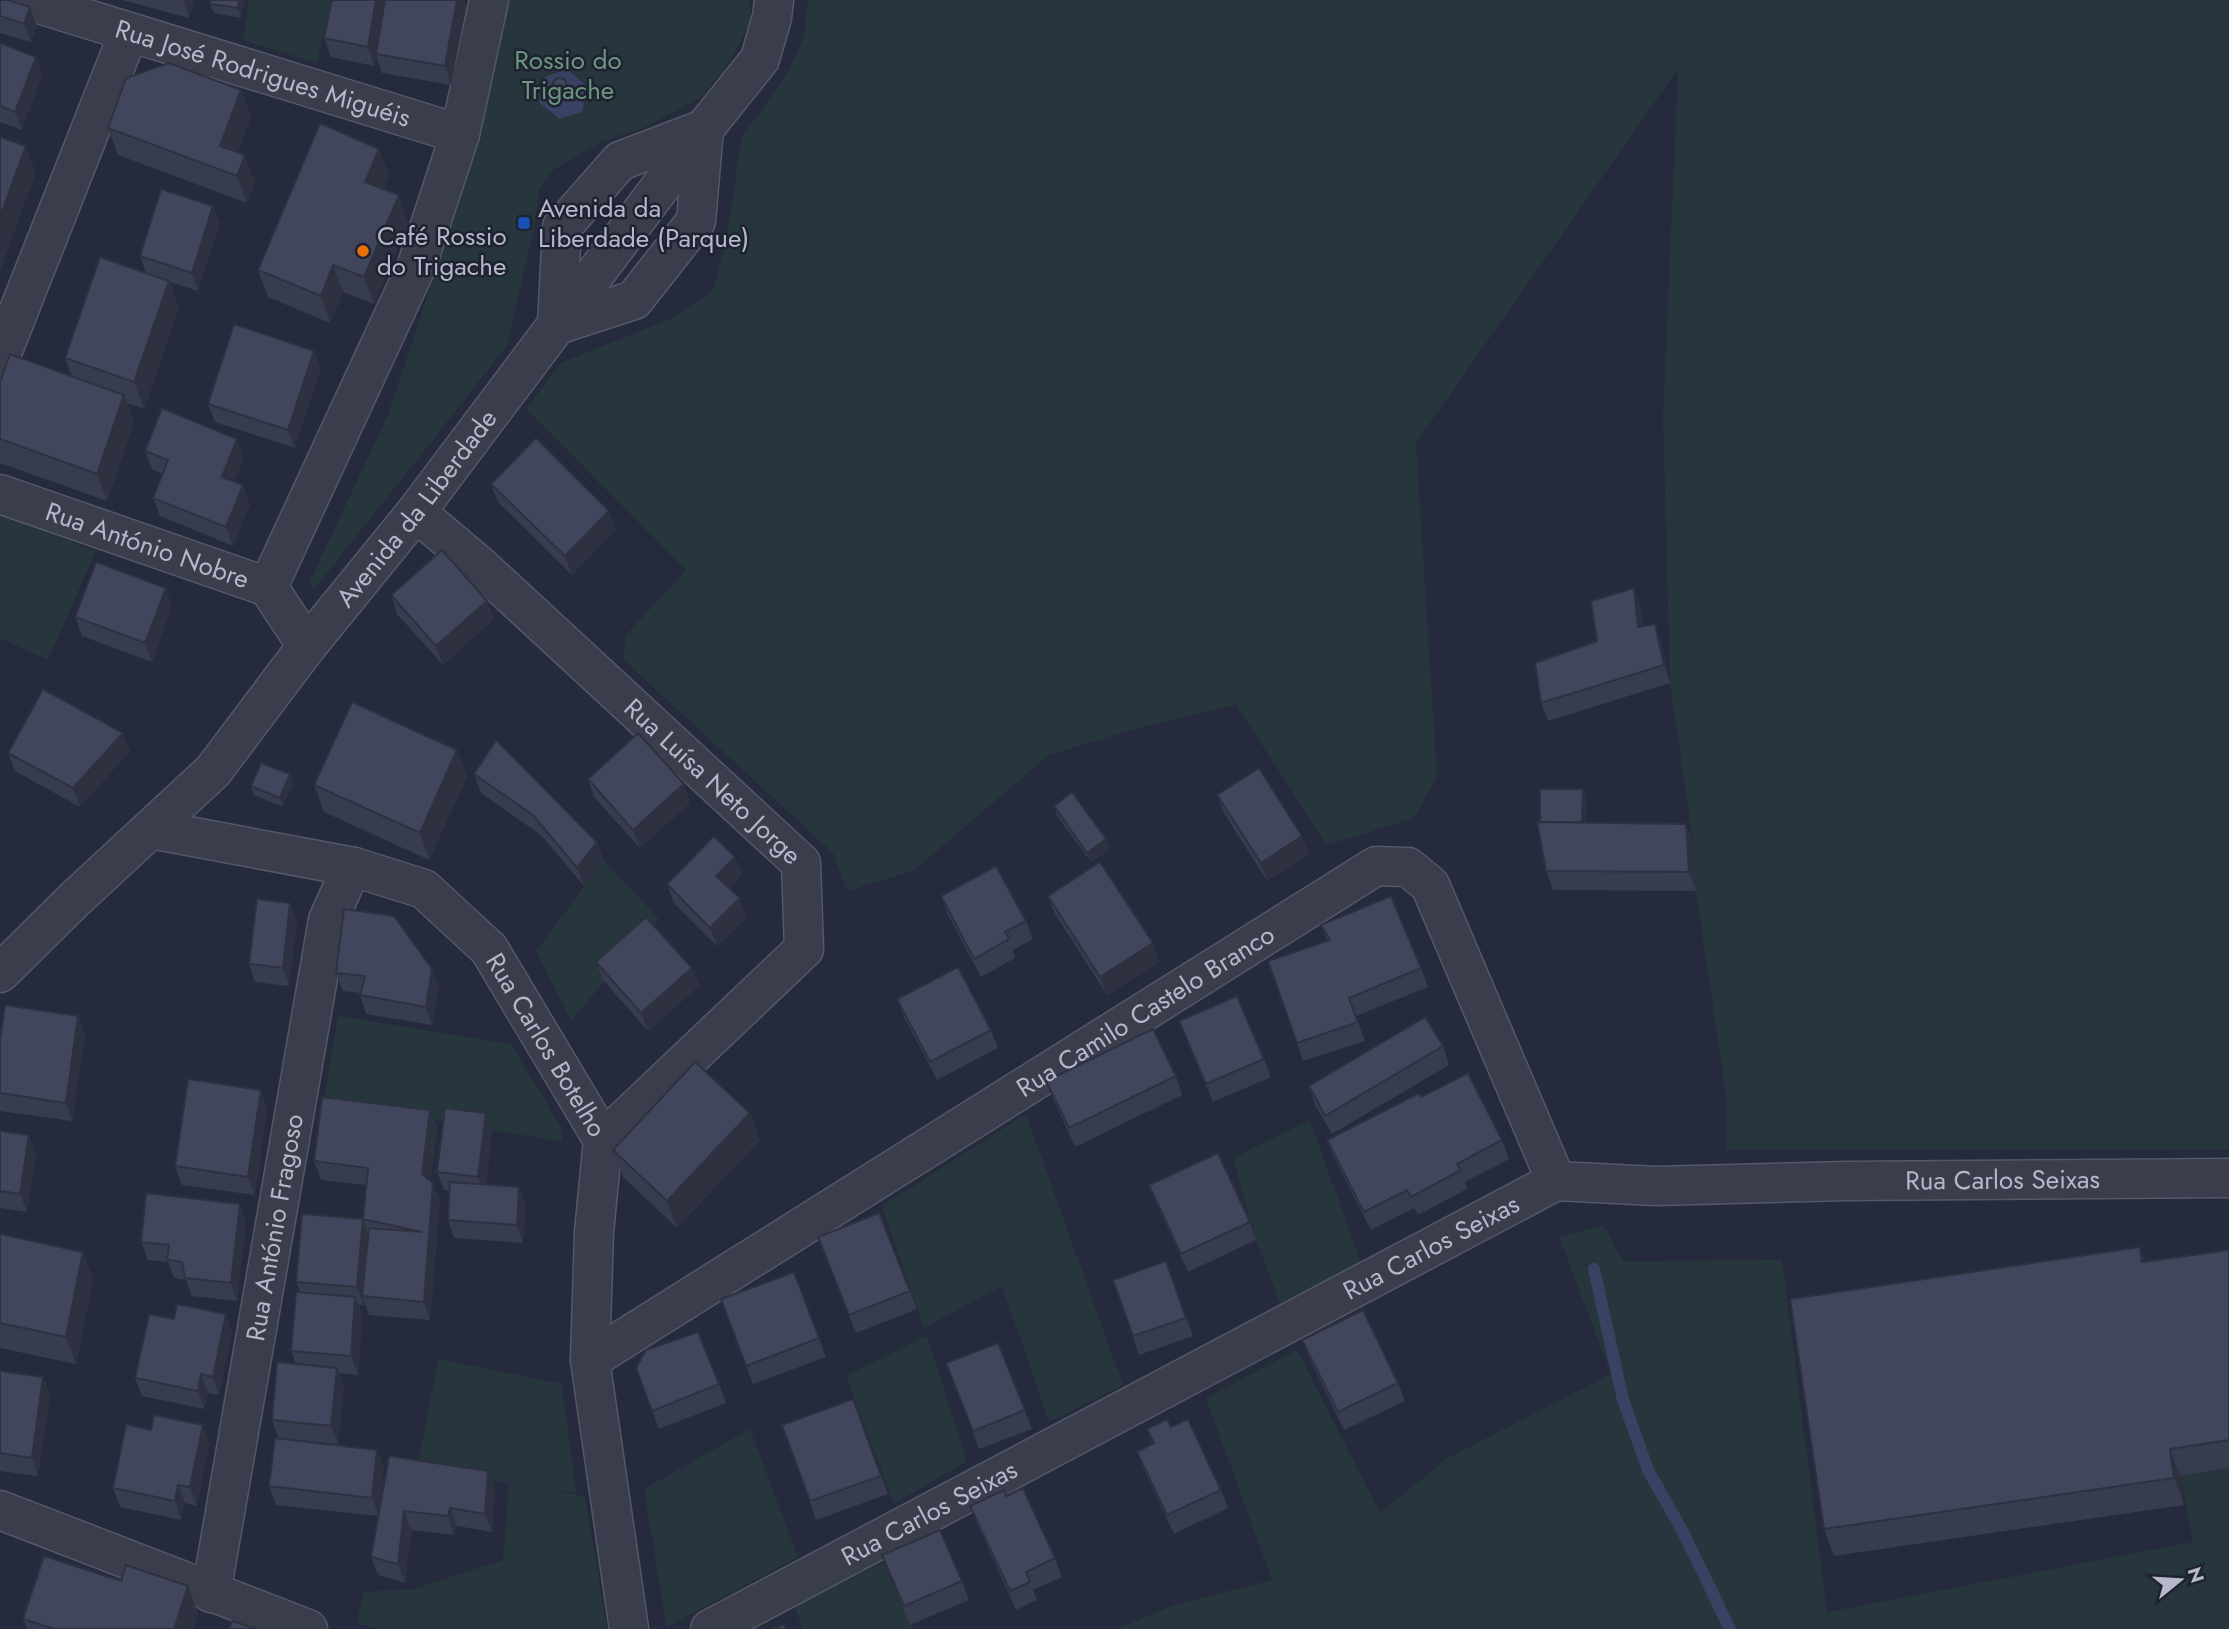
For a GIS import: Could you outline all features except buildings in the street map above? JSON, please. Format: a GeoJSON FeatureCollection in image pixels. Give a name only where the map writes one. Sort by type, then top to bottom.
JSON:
{"type":"FeatureCollection","features":[{"type":"Feature","properties":{"kind":"street","name":"Rua José Rodrigues Miguéis"},"geometry":{"type":"LineString","coordinates":[[26,0],[460,134]]}},
{"type":"Feature","properties":{"kind":"street"},"geometry":{"type":"LineString","coordinates":[[268,587],[417,264],[460,134],[489,0]]}},
{"type":"Feature","properties":{"kind":"street","name":"Avenida da Liberdade"},"geometry":{"type":"LineString","coordinates":[[0,974],[75,899],[213,771],[307,646],[416,512],[704,129],[760,59],[774,0]]}},
{"type":"Feature","properties":{"kind":"street"},"geometry":{"type":"LineString","coordinates":[[0,358],[129,32]]}},
{"type":"Feature","properties":{"kind":"street"},"geometry":{"type":"LineString","coordinates":[[557,325],[562,227],[620,161],[704,129]]}},
{"type":"Feature","properties":{"kind":"street","name":"Rua António Nobre"},"geometry":{"type":"LineString","coordinates":[[0,494],[268,587],[307,646]]}},
{"type":"Feature","properties":{"kind":"street","name":"Rua Luísa Neto Jorge"},"geometry":{"type":"LineString","coordinates":[[416,512],[481,567],[801,863],[804,949],[603,1140]]}},
{"type":"Feature","properties":{"kind":"street","name":"Rua Carlos Botelho"},"geometry":{"type":"LineString","coordinates":[[151,829],[354,867],[424,889],[489,949],[603,1140],[594,1232],[590,1360],[629,1629]]}},
{"type":"Feature","properties":{"kind":"street","name":"Rua Camilo Castelo Branco"},"geometry":{"type":"LineString","coordinates":[[590,1360],[1376,866],[1408,867],[1430,886],[1556,1181]]}},
{"type":"Feature","properties":{"kind":"street","name":"Rua António Fragoso"},"geometry":{"type":"LineString","coordinates":[[211,1593],[328,920],[354,867]]}},
{"type":"Feature","properties":{"kind":"street","name":"Rua Carlos Seixas"},"geometry":{"type":"LineString","coordinates":[[710,1629],[1556,1181],[1656,1186],[1847,1181],[2229,1178]]}},
{"type":"Feature","properties":{"kind":"street"},"geometry":{"type":"LineString","coordinates":[[0,1510],[308,1629]]}},
{"type":"Feature","properties":{"kind":"green space"},"geometry":{"type":"Polygon","coordinates":[[[249,0],[333,0],[316,63],[243,40],[249,0]]]}},
{"type":"Feature","properties":{"kind":"green space","name":"Rossio do Trigache"},"geometry":{"type":"Polygon","coordinates":[[[510,0],[750,0],[750,23],[729,62],[702,97],[645,127],[601,142],[553,170],[539,189],[535,223],[507,346],[313,591],[310,581],[387,417],[459,201],[510,0]]]}},
{"type":"Feature","properties":{"kind":"green space"},"geometry":{"type":"Polygon","coordinates":[[[808,0],[2229,0],[2229,1150],[1726,1150],[1727,1102],[1696,891],[1693,843],[1670,683],[1663,417],[1678,69],[1416,443],[1437,777],[1414,818],[1327,845],[1236,705],[1142,727],[1049,755],[913,871],[847,891],[833,853],[624,660],[625,636],[686,570],[526,409],[561,363],[672,318],[713,291],[725,245],[742,137],[786,76],[804,36],[808,0]]]}},
{"type":"Feature","properties":{"kind":"green space"},"geometry":{"type":"Polygon","coordinates":[[[0,514],[96,551],[48,660],[0,638],[0,514]]]}},
{"type":"Feature","properties":{"kind":"green space"},"geometry":{"type":"Polygon","coordinates":[[[604,860],[659,919],[571,1020],[536,951],[604,860]]]}},
{"type":"Feature","properties":{"kind":"green space"},"geometry":{"type":"Polygon","coordinates":[[[338,1016],[511,1044],[561,1127],[563,1142],[324,1101],[338,1016]]]}},
{"type":"Feature","properties":{"kind":"green space"},"geometry":{"type":"Polygon","coordinates":[[[1026,1114],[1123,1385],[1049,1422],[1002,1286],[924,1328],[882,1206],[1026,1114]]]}},
{"type":"Feature","properties":{"kind":"green space"},"geometry":{"type":"Polygon","coordinates":[[[1310,1120],[1361,1263],[1280,1303],[1256,1240],[1233,1158],[1310,1120]]]}},
{"type":"Feature","properties":{"kind":"green space"},"geometry":{"type":"Polygon","coordinates":[[[1603,1225],[1623,1261],[1782,1260],[1827,1612],[2193,1542],[2180,1476],[2229,1468],[2229,1629],[1118,1629],[1174,1605],[1272,1580],[1206,1398],[1297,1350],[1380,1513],[1446,1459],[1611,1374],[1559,1237],[1603,1225]]]}},
{"type":"Feature","properties":{"kind":"green space"},"geometry":{"type":"Polygon","coordinates":[[[927,1336],[967,1461],[894,1504],[846,1376],[927,1336]]]}},
{"type":"Feature","properties":{"kind":"green space"},"geometry":{"type":"Polygon","coordinates":[[[438,1359],[562,1384],[576,1493],[536,1488],[585,1496],[607,1629],[377,1629],[357,1622],[363,1592],[413,1589],[503,1560],[509,1483],[417,1469],[438,1359]]]}},
{"type":"Feature","properties":{"kind":"green space"},"geometry":{"type":"Polygon","coordinates":[[[750,1429],[798,1557],[667,1627],[644,1489],[750,1429]]]}},
{"type":"Feature","properties":{"kind":"green space"},"geometry":{"type":"Polygon","coordinates":[[[883,1562],[913,1629],[803,1629],[794,1607],[883,1562]]]}},
{"type":"Feature","properties":{"kind":"water"},"geometry":{"type":"Polygon","coordinates":[[[567,69],[587,86],[582,112],[559,119],[539,102],[545,77],[567,69]]]}},
{"type":"Feature","properties":{"kind":"waterway"},"geometry":{"type":"LineString","coordinates":[[1594,1269],[1623,1400],[1648,1470],[1682,1530],[1730,1629]]}},
{"type":"Feature","properties":{"kind":"place","name":"Avenida da Liberdade (Parque)"},"geometry":{"type":"Point","coordinates":[524,223]}},
{"type":"Feature","properties":{"kind":"place","name":"Café Rossio do Trigache"},"geometry":{"type":"Point","coordinates":[363,251]}}]}
